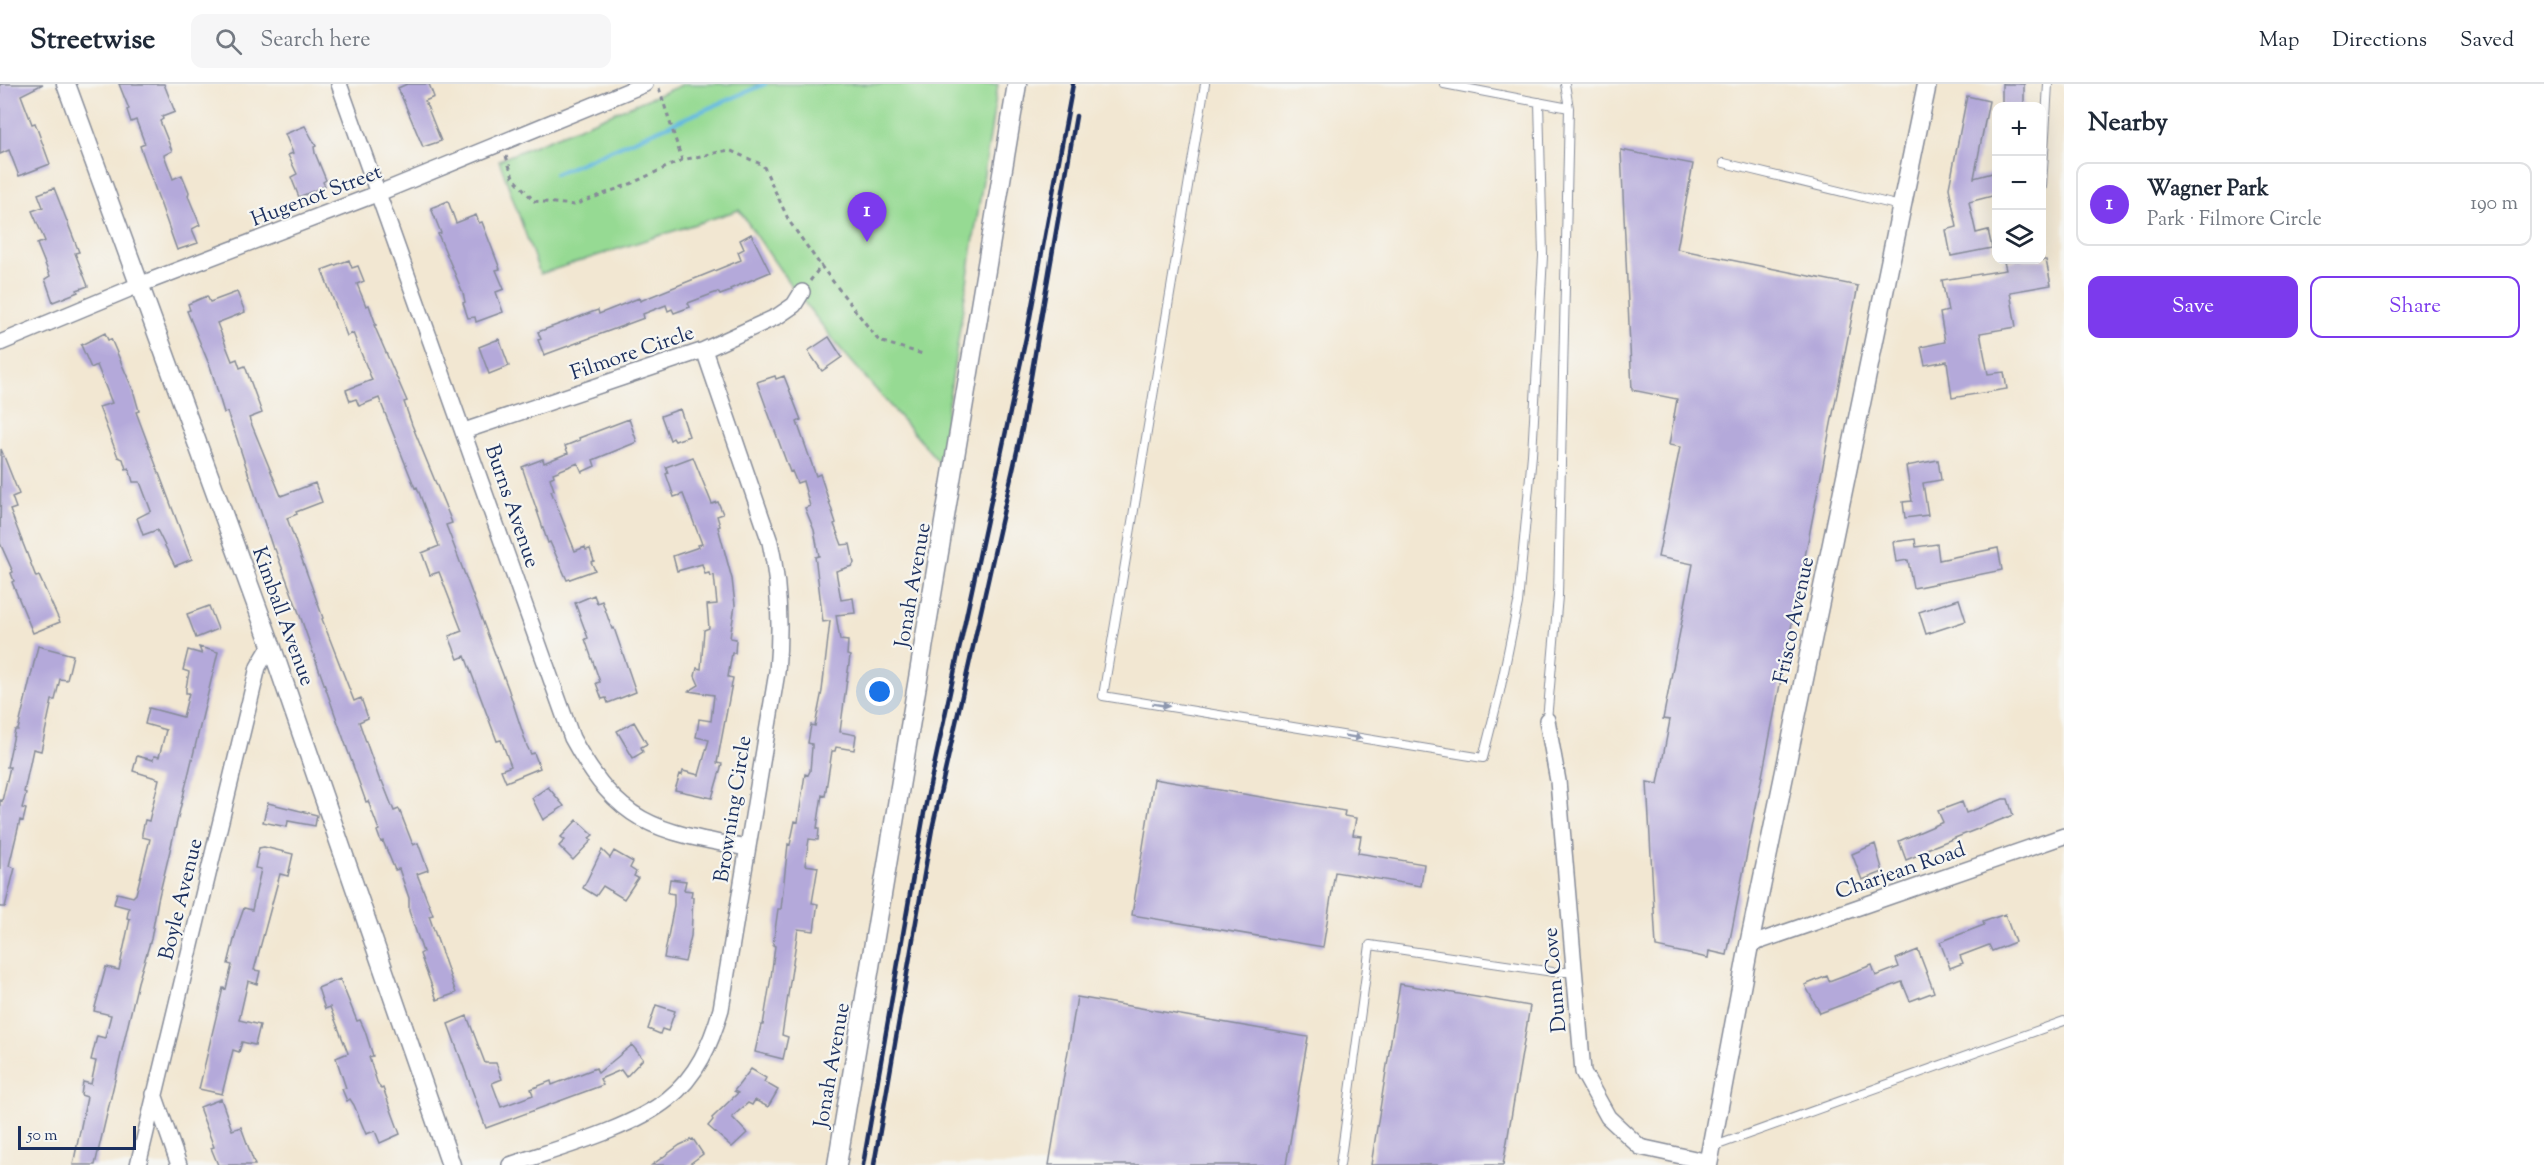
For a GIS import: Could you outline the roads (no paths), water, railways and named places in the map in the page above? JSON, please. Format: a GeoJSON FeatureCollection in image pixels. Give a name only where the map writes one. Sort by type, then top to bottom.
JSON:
{"type":"FeatureCollection","features":[{"type":"Feature","properties":{"kind":"street","name":"Kimball Avenue"},"geometry":{"type":"LineString","coordinates":[[66,84],[271,645],[452,1165]]}},
{"type":"Feature","properties":{"kind":"street","name":"Burns Avenue"},"geometry":{"type":"LineString","coordinates":[[339,84],[572,738],[598,780],[632,813],[657,827],[681,836],[747,848]]}},
{"type":"Feature","properties":{"kind":"street","name":"Hugenot Street"},"geometry":{"type":"LineString","coordinates":[[0,343],[139,285],[379,193],[501,143],[617,89],[645,84]]}},
{"type":"Feature","properties":{"kind":"street","name":"Jonah Avenue"},"geometry":{"type":"LineString","coordinates":[[837,1165],[1017,84]]}},
{"type":"Feature","properties":{"kind":"street","name":"Frisco Avenue"},"geometry":{"type":"LineString","coordinates":[[1709,1158],[1749,945],[1927,84]]}},
{"type":"Feature","properties":{"kind":"street","name":"Filmore Circle"},"geometry":{"type":"LineString","coordinates":[[464,431],[704,350],[778,316],[794,304],[802,292]]}},
{"type":"Feature","properties":{"kind":"street","name":"Browning Circle"},"geometry":{"type":"LineString","coordinates":[[510,1165],[624,1124],[667,1100],[698,1066],[709,1047],[721,1010],[777,672],[780,628],[779,592],[767,531],[704,350]]}},
{"type":"Feature","properties":{"kind":"street","name":"Boyle Avenue"},"geometry":{"type":"LineString","coordinates":[[138,1165],[258,667],[271,645]]}},
{"type":"Feature","properties":{"kind":"street","name":"Dunn Cove"},"geometry":{"type":"LineString","coordinates":[[1547,720],[1558,781],[1583,1072],[1608,1117],[1640,1147],[1709,1158]]}},
{"type":"Feature","properties":{"kind":"street","name":"Charjean Road"},"geometry":{"type":"LineString","coordinates":[[1749,945],[2064,836]]}},
{"type":"Feature","properties":{"kind":"street"},"geometry":{"type":"LineString","coordinates":[[154,1094],[179,1165]]}},
{"type":"Feature","properties":{"kind":"lane"},"geometry":{"type":"LineString","coordinates":[[1205,84],[1103,696],[1483,758],[1500,691],[1518,603],[1532,455],[1543,256],[1539,102]]}},
{"type":"Feature","properties":{"kind":"lane"},"geometry":{"type":"LineString","coordinates":[[1444,84],[1569,108]]}},
{"type":"Feature","properties":{"kind":"lane"},"geometry":{"type":"LineString","coordinates":[[1547,720],[1558,596],[1569,108],[1566,84]]}},
{"type":"Feature","properties":{"kind":"lane"},"geometry":{"type":"LineString","coordinates":[[2044,156],[2048,84]]}},
{"type":"Feature","properties":{"kind":"lane"},"geometry":{"type":"LineString","coordinates":[[1725,163],[1902,207]]}},
{"type":"Feature","properties":{"kind":"lane"},"geometry":{"type":"LineString","coordinates":[[1340,1165],[1370,945],[1553,972],[1575,972]]}},
{"type":"Feature","properties":{"kind":"lane"},"geometry":{"type":"LineString","coordinates":[[1709,1158],[2064,1021]]}},
{"type":"Feature","properties":{"kind":"waterway"},"geometry":{"type":"LineString","coordinates":[[555,174],[765,84]]}},
{"type":"Feature","properties":{"kind":"railway"},"geometry":{"type":"LineString","coordinates":[[863,1165],[924,813],[1027,333],[1073,84]]}},
{"type":"Feature","properties":{"kind":"railway"},"geometry":{"type":"LineString","coordinates":[[874,1165],[932,829],[1022,429],[1076,116]]}},
{"type":"Feature","properties":{"kind":"place","name":"Wagner Park"},"geometry":{"type":"Point","coordinates":[867,242]}}]}
